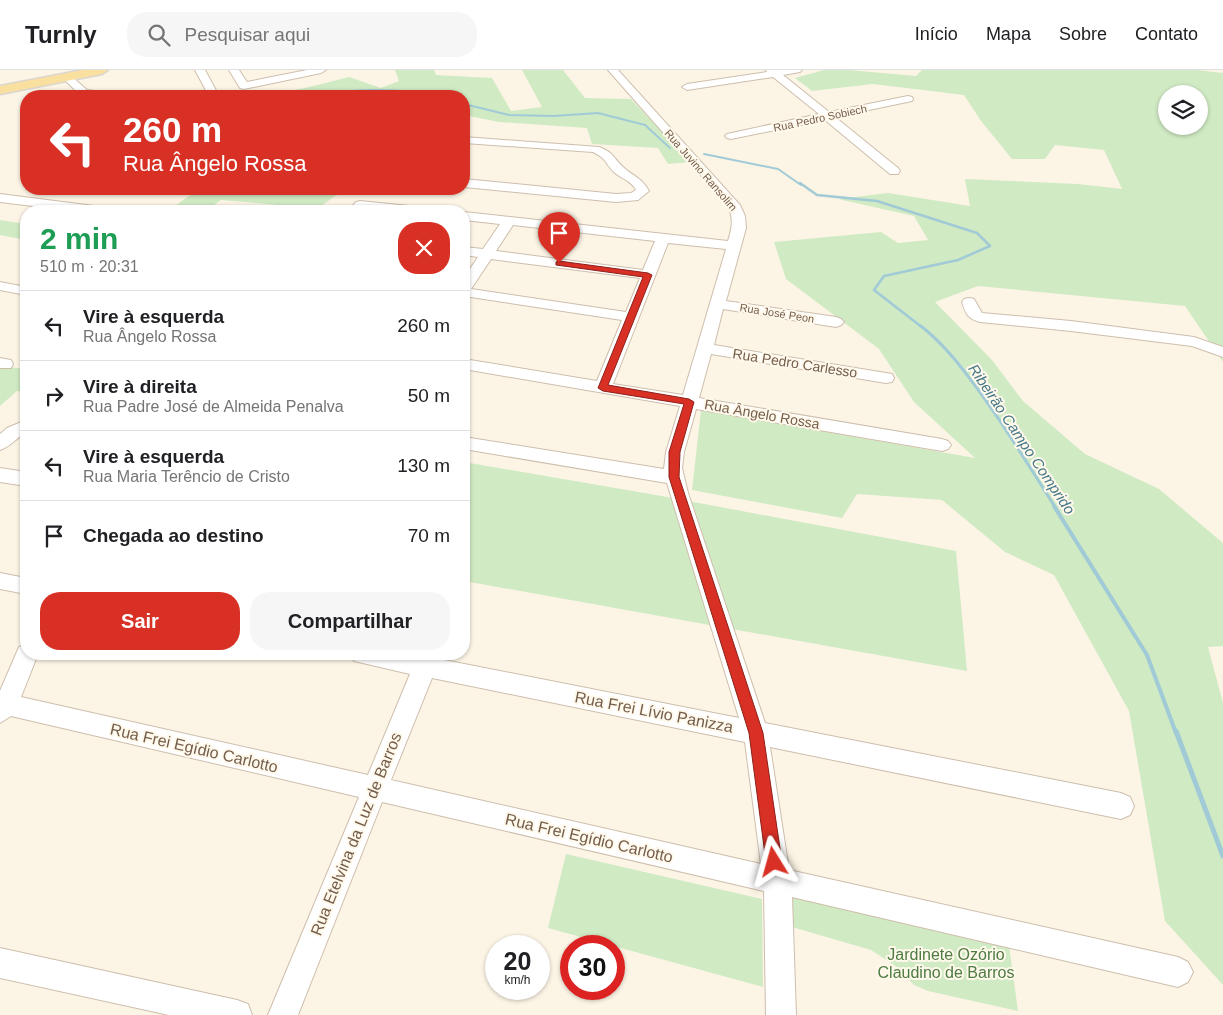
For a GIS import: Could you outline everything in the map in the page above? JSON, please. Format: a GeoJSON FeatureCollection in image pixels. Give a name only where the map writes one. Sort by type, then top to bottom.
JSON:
{"type":"FeatureCollection","features":[{"type":"Feature","properties":{"kind":"main road"},"geometry":{"type":"LineString","coordinates":[[0,90],[72,80],[102,70]]}},
{"type":"Feature","properties":{"kind":"street"},"geometry":{"type":"LineString","coordinates":[[200,70],[211,90]]}},
{"type":"Feature","properties":{"kind":"street"},"geometry":{"type":"LineString","coordinates":[[234,70],[244,86],[303,72],[321,70]]}},
{"type":"Feature","properties":{"kind":"street","name":"Rua Juvino Ransolim"},"geometry":{"type":"LineString","coordinates":[[613,70],[738,210],[740,222],[734,246],[674,452],[674,477],[756,733],[777,881],[780,925],[781,1015]]}},
{"type":"Feature","properties":{"kind":"street"},"geometry":{"type":"LineString","coordinates":[[687,87],[773,72],[797,70]]}},
{"type":"Feature","properties":{"kind":"street"},"geometry":{"type":"LineString","coordinates":[[773,72],[894,171]]}},
{"type":"Feature","properties":{"kind":"street"},"geometry":{"type":"LineString","coordinates":[[72,80],[81,90]]}},
{"type":"Feature","properties":{"kind":"street","name":"Rua Pedro Sobiech"},"geometry":{"type":"LineString","coordinates":[[731,136],[908,99]]}},
{"type":"Feature","properties":{"kind":"street"},"geometry":{"type":"LineString","coordinates":[[470,141],[522,146],[595,149],[608,155],[618,169],[638,182],[643,190],[634,197],[616,198],[470,184]]}},
{"type":"Feature","properties":{"kind":"street"},"geometry":{"type":"LineString","coordinates":[[0,198],[55,205]]}},
{"type":"Feature","properties":{"kind":"street"},"geometry":{"type":"LineString","coordinates":[[470,217],[734,246]]}},
{"type":"Feature","properties":{"kind":"street"},"geometry":{"type":"LineString","coordinates":[[470,279],[509,221]]}},
{"type":"Feature","properties":{"kind":"street"},"geometry":{"type":"LineString","coordinates":[[603,388],[663,238]]}},
{"type":"Feature","properties":{"kind":"street"},"geometry":{"type":"LineString","coordinates":[[470,251],[648,275]]}},
{"type":"Feature","properties":{"kind":"street"},"geometry":{"type":"LineString","coordinates":[[0,286],[20,290]]}},
{"type":"Feature","properties":{"kind":"street"},"geometry":{"type":"LineString","coordinates":[[470,293],[632,316]]}},
{"type":"Feature","properties":{"kind":"street"},"geometry":{"type":"LineString","coordinates":[[969,302],[974,315],[980,317],[1100,329],[1194,342],[1223,352]]}},
{"type":"Feature","properties":{"kind":"street","name":"Rua José Peon"},"geometry":{"type":"LineString","coordinates":[[717,304],[836,322]]}},
{"type":"Feature","properties":{"kind":"street","name":"Rua Pedro Carlesso"},"geometry":{"type":"LineString","coordinates":[[704,348],[886,378]]}},
{"type":"Feature","properties":{"kind":"street","name":"Rua Ângelo Rossa"},"geometry":{"type":"LineString","coordinates":[[470,365],[942,444]]}},
{"type":"Feature","properties":{"kind":"street"},"geometry":{"type":"LineString","coordinates":[[0,444],[13,432],[20,429]]}},
{"type":"Feature","properties":{"kind":"street"},"geometry":{"type":"LineString","coordinates":[[470,444],[674,477]]}},
{"type":"Feature","properties":{"kind":"street"},"geometry":{"type":"LineString","coordinates":[[0,475],[20,478]]}},
{"type":"Feature","properties":{"kind":"street"},"geometry":{"type":"LineString","coordinates":[[0,581],[20,585]]}},
{"type":"Feature","properties":{"kind":"street"},"geometry":{"type":"LineString","coordinates":[[2,707],[24,660]]}},
{"type":"Feature","properties":{"kind":"street","name":"Rua Frei Lívio Panizza"},"geometry":{"type":"LineString","coordinates":[[427,660],[756,733],[1121,806]]}},
{"type":"Feature","properties":{"kind":"street","name":"Rua Etelvina da Luz de Barros"},"geometry":{"type":"LineString","coordinates":[[283,1015],[427,660]]}},
{"type":"Feature","properties":{"kind":"street","name":"Rua Frei Egídio Carlotto"},"geometry":{"type":"LineString","coordinates":[[2,707],[375,789],[1178,972]]}},
{"type":"Feature","properties":{"kind":"street"},"geometry":{"type":"LineString","coordinates":[[0,963],[237,1015]]}},
{"type":"Feature","properties":{"kind":"green space"},"geometry":{"type":"Polygon","coordinates":[[[395,70],[434,70],[436,75],[492,78],[511,111],[542,107],[522,70],[563,70],[585,98],[631,99],[690,162],[668,164],[658,148],[592,144],[587,128],[499,122],[470,116],[470,90],[294,90],[349,77],[381,88],[399,81],[395,70]]]}},
{"type":"Feature","properties":{"kind":"green space"},"geometry":{"type":"Polygon","coordinates":[[[824,70],[849,70],[916,76],[922,70],[1197,70],[1223,73],[1223,362],[1185,306],[978,286],[935,302],[992,360],[1023,401],[1085,454],[1159,489],[1223,543],[1223,646],[1208,647],[1223,703],[1223,985],[1165,921],[1129,711],[1054,575],[1005,552],[942,500],[857,494],[842,518],[692,490],[701,410],[975,458],[914,402],[879,349],[786,279],[774,242],[881,232],[898,243],[928,240],[914,216],[838,199],[888,193],[970,206],[965,179],[1078,184],[1122,189],[1104,150],[1055,145],[1045,159],[1012,159],[981,121],[964,95],[873,84],[812,91],[795,78],[824,70]]]}},
{"type":"Feature","properties":{"kind":"green space"},"geometry":{"type":"Polygon","coordinates":[[[190,195],[337,195],[322,205],[278,205],[221,200],[214,205],[176,205],[190,195]]]}},
{"type":"Feature","properties":{"kind":"green space"},"geometry":{"type":"Polygon","coordinates":[[[0,220],[20,223],[20,239],[0,235],[0,220]]]}},
{"type":"Feature","properties":{"kind":"green space"},"geometry":{"type":"Polygon","coordinates":[[[0,366],[20,368],[20,391],[17,391],[0,406],[0,366]]]}},
{"type":"Feature","properties":{"kind":"green space"},"geometry":{"type":"Polygon","coordinates":[[[470,463],[656,495],[956,551],[967,671],[470,582],[470,463]]]}},
{"type":"Feature","properties":{"kind":"green space"},"geometry":{"type":"Polygon","coordinates":[[[566,854],[762,899],[763,987],[625,949],[625,935],[574,935],[548,928],[566,854]]]}},
{"type":"Feature","properties":{"kind":"green space","name":"Jardinete Ozório Claudino de Barros"},"geometry":{"type":"Polygon","coordinates":[[[789,895],[1009,945],[1018,1011],[928,991],[914,985],[894,965],[871,950],[792,927],[789,895]]]}},
{"type":"Feature","properties":{"kind":"waterway","name":"Ribeirão Campo Comprido"},"geometry":{"type":"LineString","coordinates":[[372,90],[388,90]]}},
{"type":"Feature","properties":{"kind":"waterway","name":"Ribeirão Campo Comprido"},"geometry":{"type":"LineString","coordinates":[[470,105],[509,115],[554,116],[598,113],[645,125],[670,148]]}},
{"type":"Feature","properties":{"kind":"waterway","name":"Ribeirão Campo Comprido"},"geometry":{"type":"LineString","coordinates":[[704,154],[778,169],[801,185]]}},
{"type":"Feature","properties":{"kind":"waterway","name":"Ribeirão Campo Comprido"},"geometry":{"type":"LineString","coordinates":[[800,183],[817,195],[877,201],[977,233],[990,246],[958,260],[884,276],[874,290],[923,328]]}},
{"type":"Feature","properties":{"kind":"waterway","name":"Ribeirão Campo Comprido"},"geometry":{"type":"LineString","coordinates":[[921,326],[946,350],[975,385],[1055,507]]}},
{"type":"Feature","properties":{"kind":"waterway","name":"Ribeirão Campo Comprido"},"geometry":{"type":"LineString","coordinates":[[1054,506],[1147,655],[1176,733]]}},
{"type":"Feature","properties":{"kind":"waterway","name":"Ribeirão Campo Comprido"},"geometry":{"type":"LineString","coordinates":[[1176,731],[1223,856]]}},
{"type":"Feature","properties":{"kind":"route"},"geometry":{"type":"LineString","coordinates":[[559,263],[648,275],[603,388],[689,402],[674,452],[674,477],[756,733],[774,862]]}}]}
